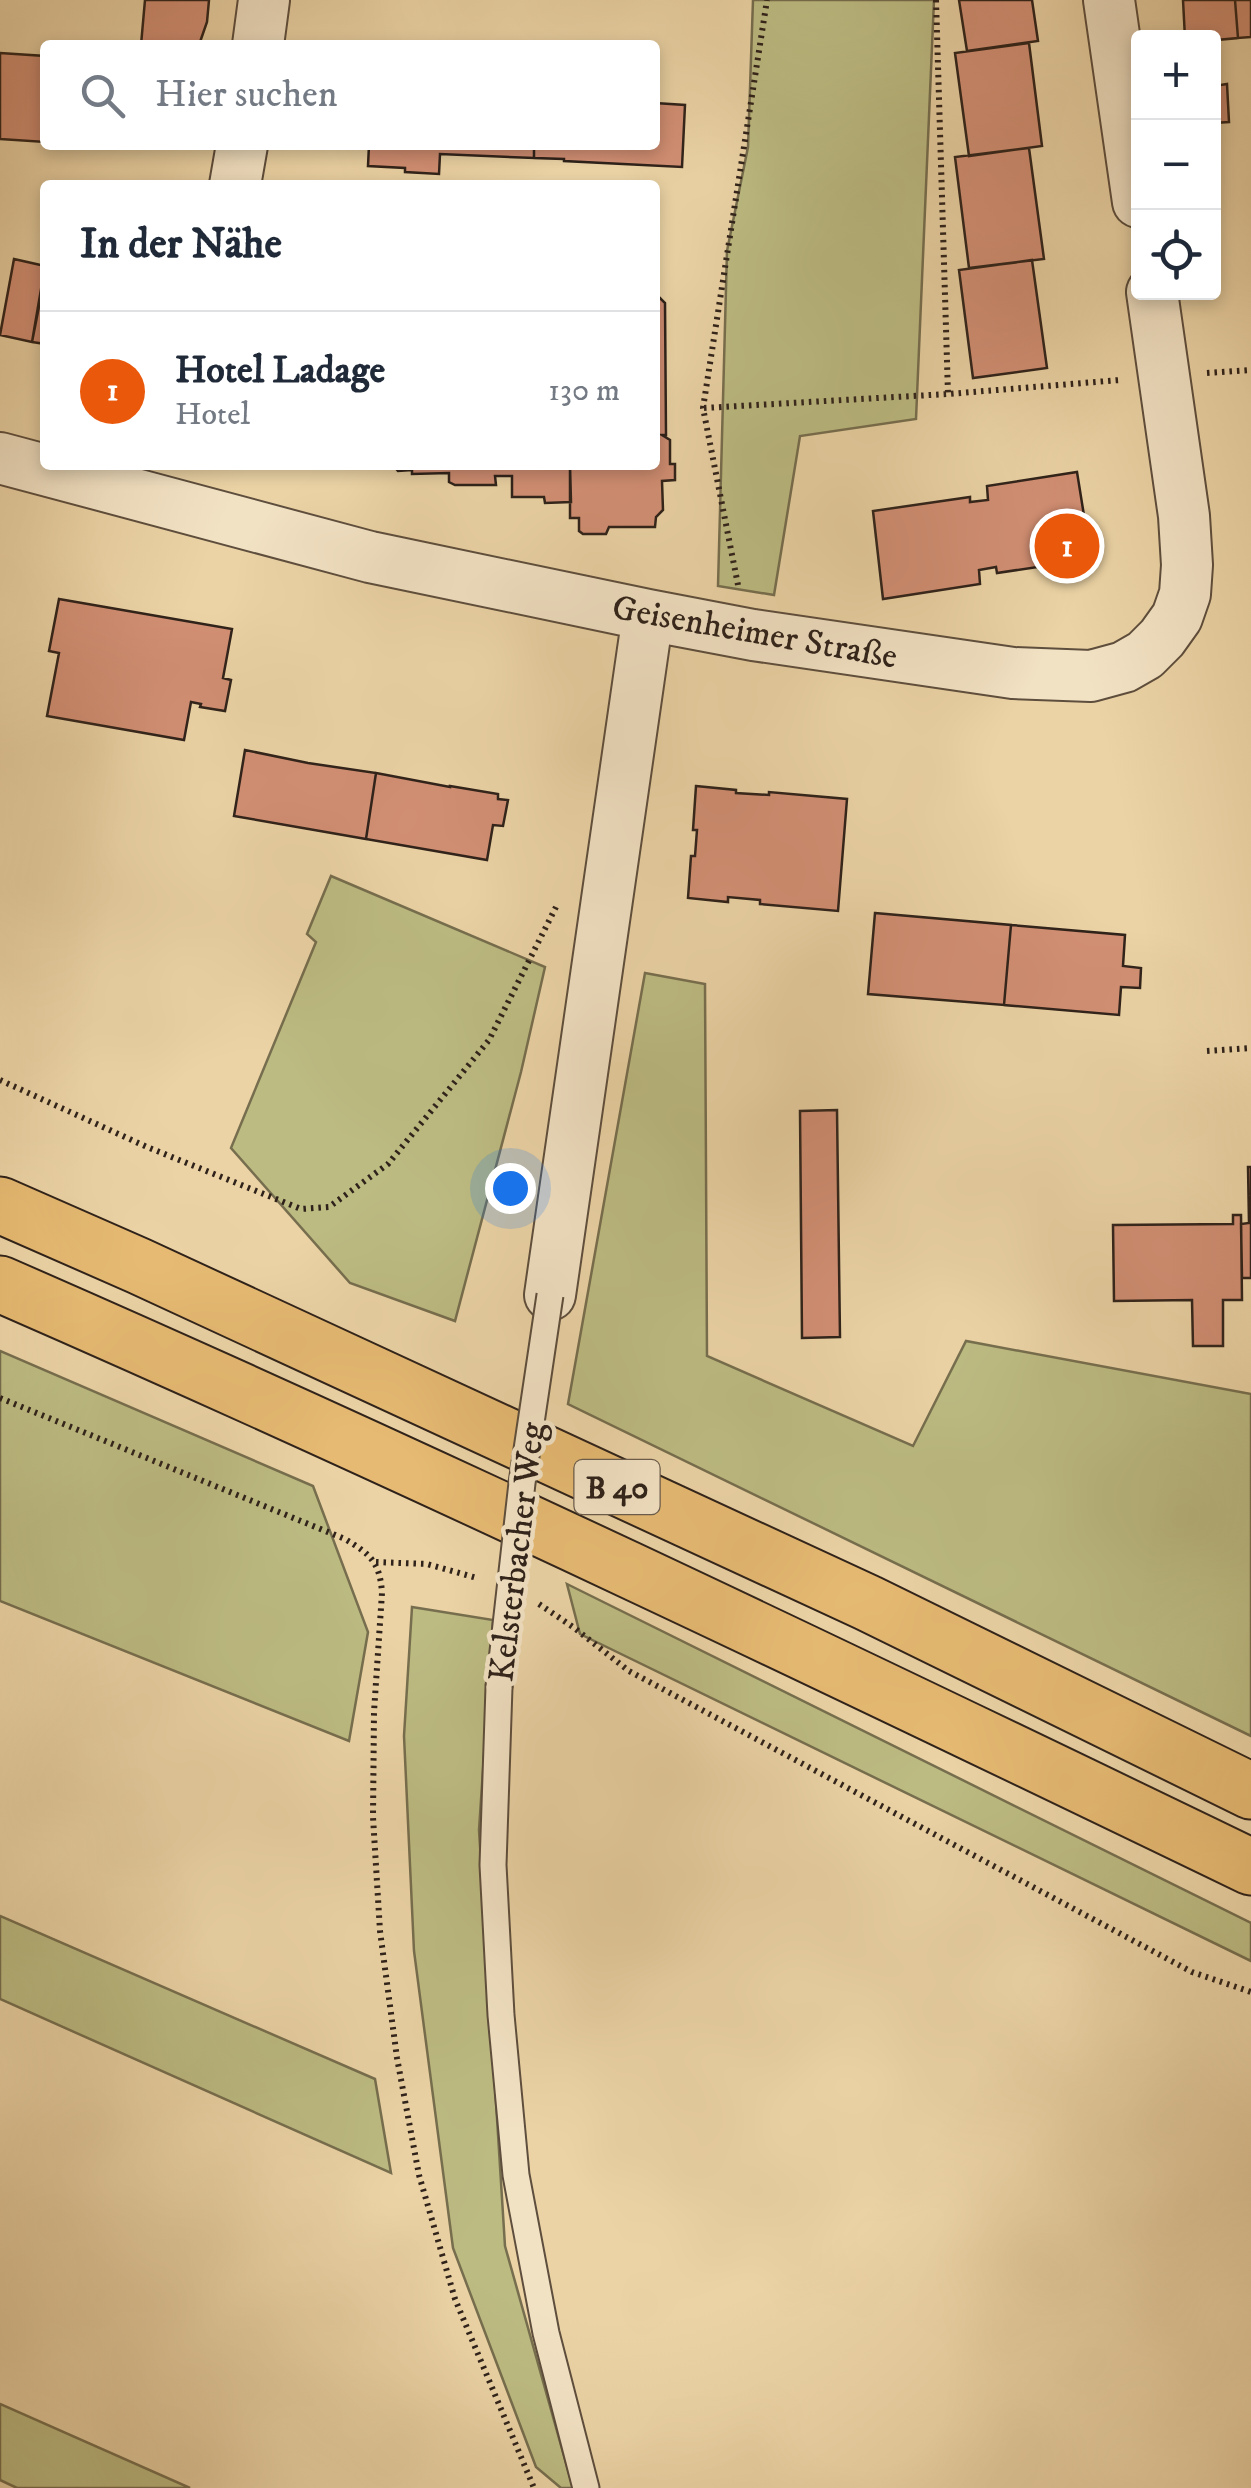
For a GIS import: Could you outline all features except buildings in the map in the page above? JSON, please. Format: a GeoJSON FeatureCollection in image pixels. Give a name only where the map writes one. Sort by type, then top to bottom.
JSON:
{"type":"FeatureCollection","features":[{"type":"Feature","properties":{"kind":"highway","name":"B 40"},"geometry":{"type":"LineString","coordinates":[[0,1206],[139,1266],[868,1602],[1251,1790]]}},
{"type":"Feature","properties":{"kind":"highway","name":"B 40"},"geometry":{"type":"LineString","coordinates":[[0,1284],[808,1654],[1251,1867]]}},
{"type":"Feature","properties":{"kind":"street"},"geometry":{"type":"LineString","coordinates":[[259,40],[264,0]]}},
{"type":"Feature","properties":{"kind":"street"},"geometry":{"type":"LineString","coordinates":[[1109,0],[1131,153]]}},
{"type":"Feature","properties":{"kind":"street"},"geometry":{"type":"LineString","coordinates":[[236,180],[241,150]]}},
{"type":"Feature","properties":{"kind":"street","name":"Geisenheimer Straße"},"geometry":{"type":"LineString","coordinates":[[81,470],[175,484],[370,557],[648,615],[753,635],[1013,673],[1091,676],[1124,667],[1145,656],[1177,617],[1185,594],[1184,516],[1153,300]]}},
{"type":"Feature","properties":{"kind":"street","name":"Geisenheimer Straße"},"geometry":{"type":"LineString","coordinates":[[0,458],[40,464]]}},
{"type":"Feature","properties":{"kind":"street","name":"Kelsterbacher Weg"},"geometry":{"type":"LineString","coordinates":[[550,1295],[648,615]]}},
{"type":"Feature","properties":{"kind":"lane","name":"Kelsterbacher Weg"},"geometry":{"type":"LineString","coordinates":[[550,1295],[522,1483],[499,1687],[493,1865],[501,2015],[516,2175],[546,2332],[586,2488]]}},
{"type":"Feature","properties":{"kind":"path"},"geometry":{"type":"LineString","coordinates":[[753,635],[734,570],[703,408],[767,0]]}},
{"type":"Feature","properties":{"kind":"path"},"geometry":{"type":"LineString","coordinates":[[936,0],[948,394]]}},
{"type":"Feature","properties":{"kind":"path"},"geometry":{"type":"LineString","coordinates":[[703,408],[1164,376]]}},
{"type":"Feature","properties":{"kind":"path"},"geometry":{"type":"LineString","coordinates":[[0,1080],[147,1147],[301,1210],[329,1206],[388,1164],[489,1040],[562,897]]}},
{"type":"Feature","properties":{"kind":"path"},"geometry":{"type":"LineString","coordinates":[[1207,1051],[1251,1048]]}},
{"type":"Feature","properties":{"kind":"path"},"geometry":{"type":"LineString","coordinates":[[0,1398],[345,1539],[376,1562],[382,1593],[374,1712],[374,1817],[380,1931],[397,2058],[419,2175],[455,2300],[534,2488]]}},
{"type":"Feature","properties":{"kind":"path"},"geometry":{"type":"LineString","coordinates":[[376,1562],[427,1564],[480,1579]]}},
{"type":"Feature","properties":{"kind":"path"},"geometry":{"type":"LineString","coordinates":[[530,1598],[629,1671],[1192,1972],[1251,1992]]}},
{"type":"Feature","properties":{"kind":"shaded area"},"geometry":{"type":"Polygon","coordinates":[[[753,0],[934,0],[916,419],[800,436],[774,595],[718,586],[727,251],[748,147],[753,0]]]}},
{"type":"Feature","properties":{"kind":"shaded area"},"geometry":{"type":"Polygon","coordinates":[[[331,876],[545,967],[455,1321],[350,1283],[231,1148],[316,942],[307,934],[331,876]]]}},
{"type":"Feature","properties":{"kind":"shaded area"},"geometry":{"type":"Polygon","coordinates":[[[645,973],[705,984],[707,1356],[913,1446],[966,1341],[1251,1394],[1251,1736],[568,1404],[645,973]]]}},
{"type":"Feature","properties":{"kind":"shaded area"},"geometry":{"type":"Polygon","coordinates":[[[0,1351],[313,1486],[368,1632],[349,1741],[0,1601],[0,1351]]]}},
{"type":"Feature","properties":{"kind":"shaded area"},"geometry":{"type":"Polygon","coordinates":[[[567,1584],[1251,1923],[1251,1961],[580,1634],[567,1584]]]}},
{"type":"Feature","properties":{"kind":"shaded area"},"geometry":{"type":"Polygon","coordinates":[[[412,1607],[493,1620],[479,1830],[505,2246],[573,2488],[561,2488],[536,2467],[453,2248],[414,1951],[404,1736],[412,1607]]]}},
{"type":"Feature","properties":{"kind":"shaded area"},"geometry":{"type":"Polygon","coordinates":[[[0,1916],[375,2079],[391,2173],[0,1999],[0,1916]]]}},
{"type":"Feature","properties":{"kind":"shaded area"},"geometry":{"type":"Polygon","coordinates":[[[0,2404],[190,2488],[17,2488],[0,2480],[0,2404]]]}},
{"type":"Feature","properties":{"kind":"place","name":"Hotel Ladage"},"geometry":{"type":"Point","coordinates":[1067,546]}}]}
